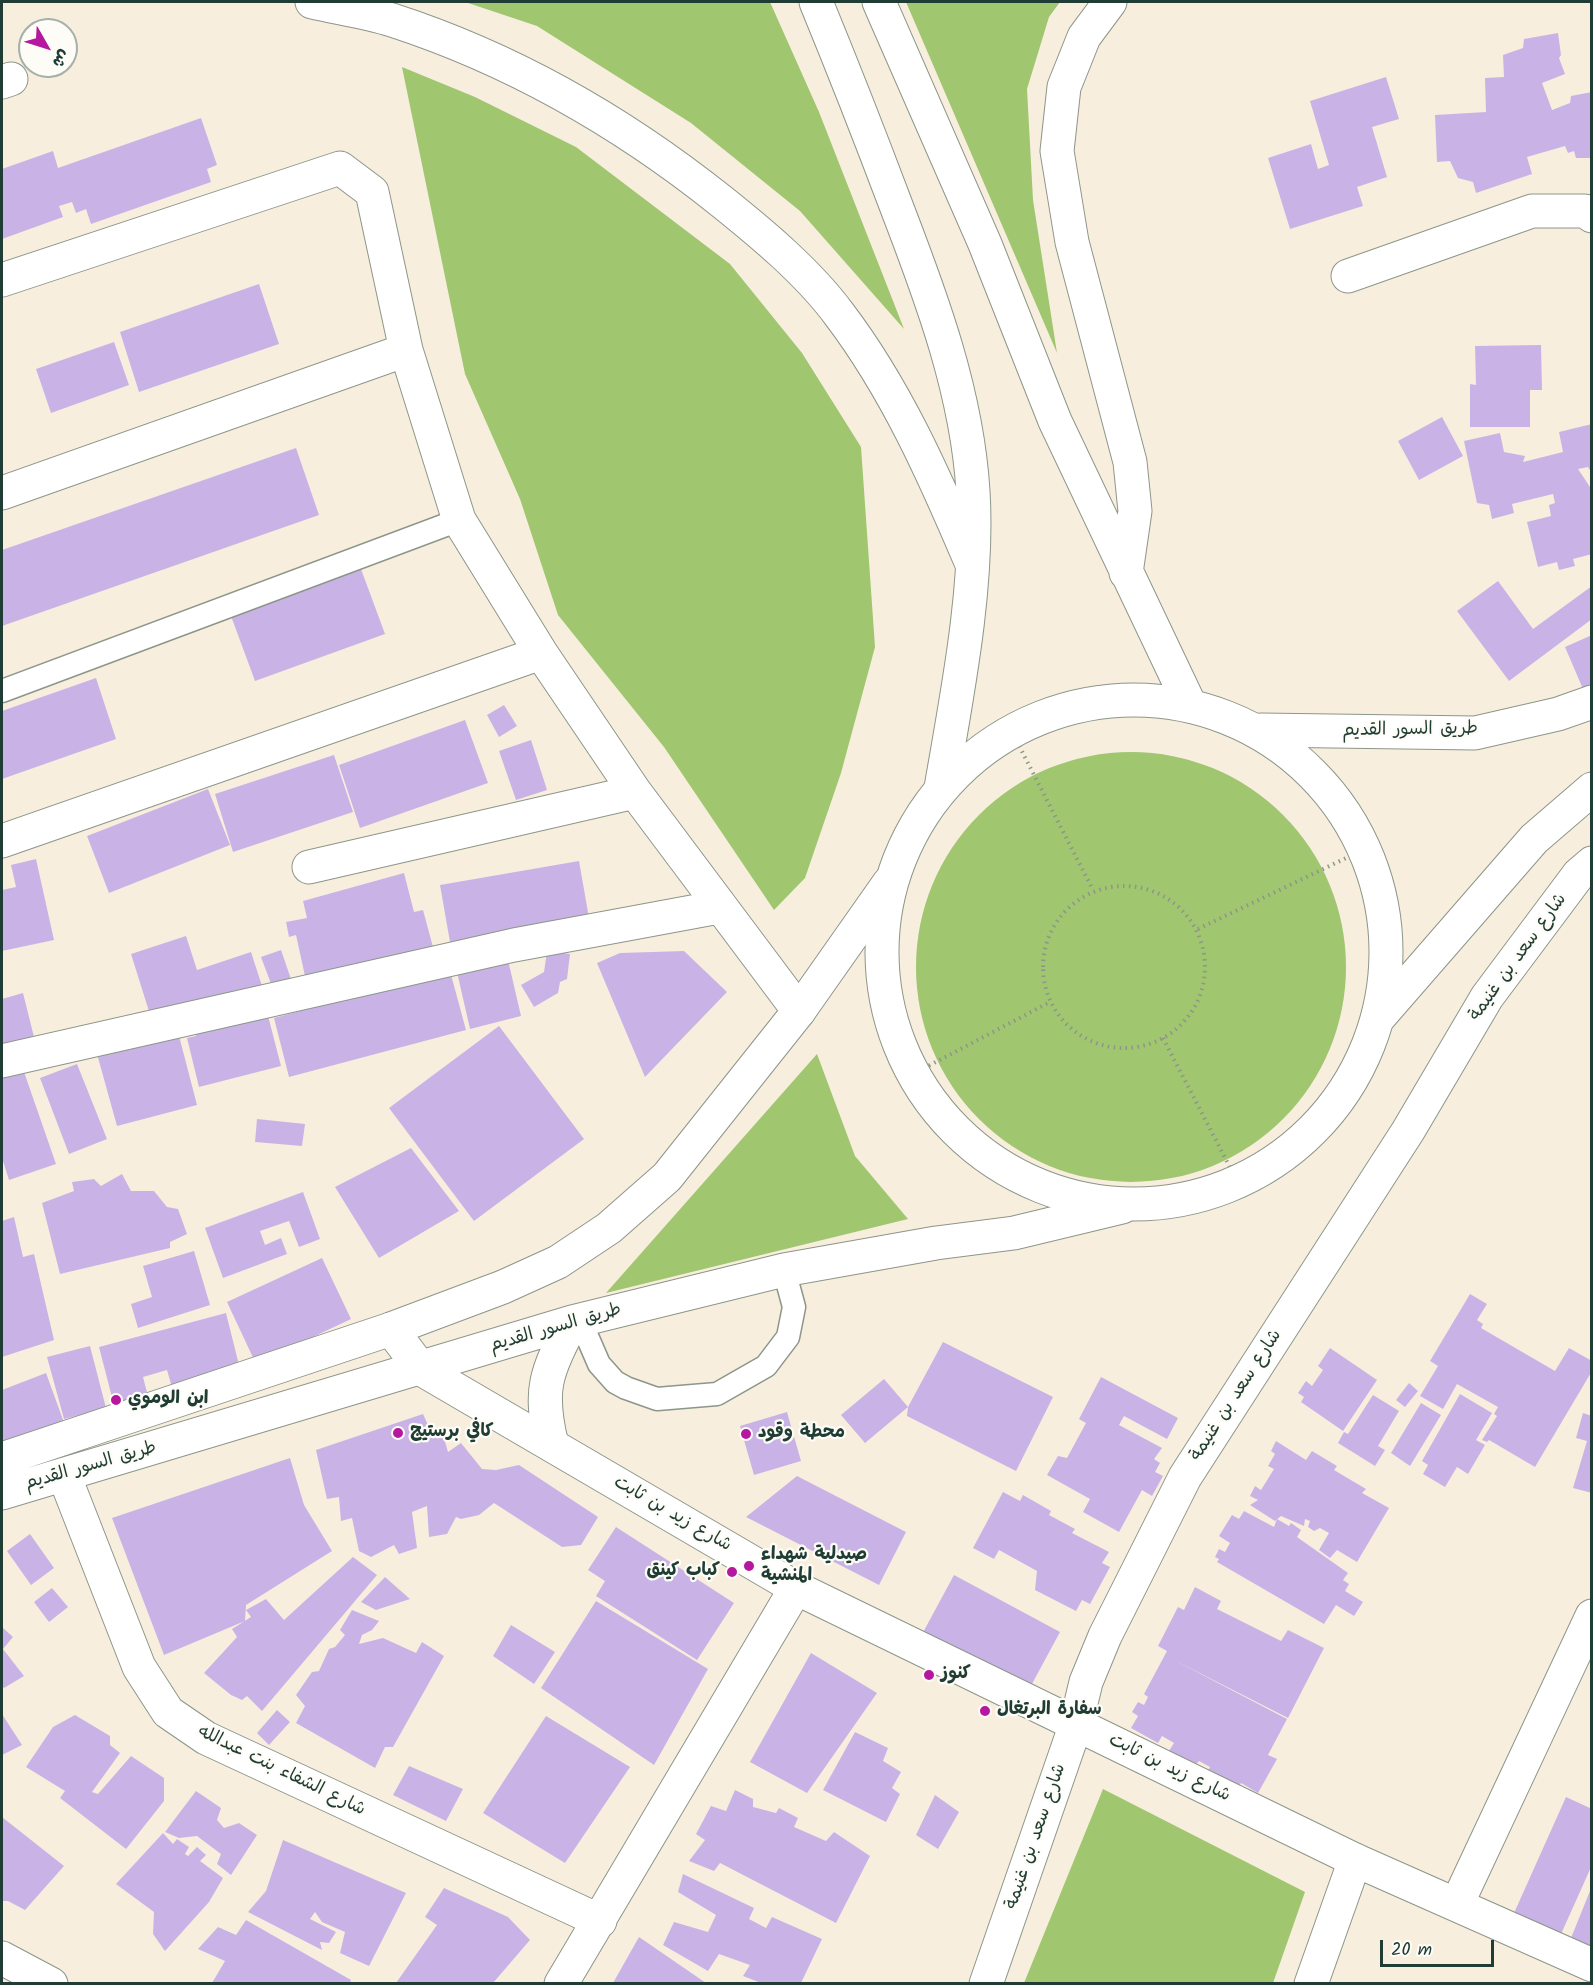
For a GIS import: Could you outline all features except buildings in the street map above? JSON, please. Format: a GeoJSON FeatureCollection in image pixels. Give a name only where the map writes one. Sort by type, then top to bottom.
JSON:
{"type":"FeatureCollection","features":[{"type":"Feature","properties":{"kind":"main road"},"geometry":{"type":"LineString","coordinates":[[312,2],[391,20],[483,55],[573,99],[669,159],[767,237],[838,312],[890,390],[927,459],[971,562]]}},
{"type":"Feature","properties":{"kind":"main road"},"geometry":{"type":"LineString","coordinates":[[816,2],[927,286],[964,418],[973,492],[971,562],[958,693],[941,788]]}},
{"type":"Feature","properties":{"kind":"main road"},"geometry":{"type":"LineString","coordinates":[[879,2],[985,244],[1055,421],[1189,703]]}},
{"type":"Feature","properties":{"kind":"main road"},"geometry":{"type":"LineString","coordinates":[[1110,2],[1084,37],[1064,87],[1057,151],[1072,242],[1130,462],[1135,511],[1126,573]]}},
{"type":"Feature","properties":{"kind":"main road"},"geometry":{"type":"LineString","coordinates":[[2,280],[340,168],[372,192],[406,350],[459,520],[541,653],[635,792],[799,1011]]}},
{"type":"Feature","properties":{"kind":"main road"},"geometry":{"type":"LineString","coordinates":[[1348,276],[1532,211],[1585,211],[1592,216]]}},
{"type":"Feature","properties":{"kind":"main road"},"geometry":{"type":"LineString","coordinates":[[2,493],[406,350]]}},
{"type":"Feature","properties":{"kind":"main road"},"geometry":{"type":"LineString","coordinates":[[2,841],[541,653]]}},
{"type":"Feature","properties":{"kind":"main road"},"geometry":{"type":"LineString","coordinates":[[1380,1016],[1388,934],[1367,848],[1326,782],[1261,730],[1189,703],[1098,700],[1011,730],[941,788],[910,833],[890,883],[881,974],[905,1062],[957,1136],[1033,1186],[1122,1207],[1207,1196],[1284,1157],[1344,1095],[1380,1016],[1534,839],[1592,789]]}},
{"type":"Feature","properties":{"kind":"main road","name":"طريق السور القديم"},"geometry":{"type":"LineString","coordinates":[[1261,730],[1475,733],[1558,714],[1592,702]]}},
{"type":"Feature","properties":{"kind":"main road"},"geometry":{"type":"LineString","coordinates":[[309,867],[635,792]]}},
{"type":"Feature","properties":{"kind":"main road","name":"شارع سعد بن غنيمة"},"geometry":{"type":"LineString","coordinates":[[986,1983],[1076,1724],[1086,1682],[1105,1636],[1185,1477],[1408,1131],[1487,997],[1579,874],[1592,863]]}},
{"type":"Feature","properties":{"kind":"main road","name":"طريق السور القديم"},"geometry":{"type":"LineString","coordinates":[[2,1459],[392,1329],[503,1287],[558,1262],[609,1228],[667,1177],[799,1011],[890,883]]}},
{"type":"Feature","properties":{"kind":"main road"},"geometry":{"type":"LineString","coordinates":[[2,1061],[514,945],[719,907]]}},
{"type":"Feature","properties":{"kind":"main road","name":"طريق السور القديم"},"geometry":{"type":"LineString","coordinates":[[2,1493],[576,1321],[784,1270],[936,1243],[1014,1233],[1122,1207]]}},
{"type":"Feature","properties":{"kind":"main road"},"geometry":{"type":"LineString","coordinates":[[552,1445],[544,1410],[546,1383],[576,1321]]}},
{"type":"Feature","properties":{"kind":"main road","name":"شارع زيد بن ثابت"},"geometry":{"type":"LineString","coordinates":[[392,1329],[421,1368],[796,1588],[1355,1860],[1592,1965]]}},
{"type":"Feature","properties":{"kind":"main road","name":"شارع الشفاء بنت عبدالله"},"geometry":{"type":"LineString","coordinates":[[64,1475],[139,1667],[168,1712],[206,1738],[600,1921]]}},
{"type":"Feature","properties":{"kind":"main road"},"geometry":{"type":"LineString","coordinates":[[561,1983],[600,1921],[796,1588]]}},
{"type":"Feature","properties":{"kind":"main road"},"geometry":{"type":"LineString","coordinates":[[1457,1904],[1592,1616]]}},
{"type":"Feature","properties":{"kind":"main road"},"geometry":{"type":"LineString","coordinates":[[1311,1983],[1355,1860]]}},
{"type":"Feature","properties":{"kind":"main road"},"geometry":{"type":"LineString","coordinates":[[2,1958],[51,1983]]}},
{"type":"Feature","properties":{"kind":"lane"},"geometry":{"type":"LineString","coordinates":[[2,691],[459,520]]}},
{"type":"Feature","properties":{"kind":"lane"},"geometry":{"type":"LineString","coordinates":[[576,1321],[598,1364],[615,1382],[626,1388],[657,1399],[717,1394],[766,1366],[788,1338],[794,1307],[784,1270]]}},
{"type":"Feature","properties":{"kind":"path"},"geometry":{"type":"LineString","coordinates":[[1011,730],[1093,891]]}},
{"type":"Feature","properties":{"kind":"path"},"geometry":{"type":"LineString","coordinates":[[1198,929],[1367,848]]}},
{"type":"Feature","properties":{"kind":"path"},"geometry":{"type":"LineString","coordinates":[[1123,885],[1153,890],[1179,905],[1198,929],[1205,953],[1205,978],[1198,1003],[1183,1023],[1163,1038],[1138,1047],[1112,1047],[1087,1040],[1065,1024],[1050,1002],[1042,970],[1048,937],[1065,909],[1093,891],[1123,885]]}},
{"type":"Feature","properties":{"kind":"path"},"geometry":{"type":"LineString","coordinates":[[913,1074],[1050,1002]]}},
{"type":"Feature","properties":{"kind":"path"},"geometry":{"type":"LineString","coordinates":[[1163,1038],[1238,1181]]}},
{"type":"Feature","properties":{"kind":"green space"},"geometry":{"type":"Polygon","coordinates":[[[465,2],[770,2],[819,112],[904,329],[800,211],[691,123],[537,26],[465,2]]]}},
{"type":"Feature","properties":{"kind":"green space"},"geometry":{"type":"Polygon","coordinates":[[[906,2],[1060,2],[1049,17],[1027,89],[1033,200],[1057,353],[906,2]]]}},
{"type":"Feature","properties":{"kind":"green space"},"geometry":{"type":"Polygon","coordinates":[[[402,67],[475,97],[576,147],[730,264],[802,353],[861,447],[875,647],[841,773],[805,878],[774,910],[664,747],[558,615],[520,499],[465,374],[402,67]]]}},
{"type":"Feature","properties":{"kind":"green space"},"geometry":{"type":"Polygon","coordinates":[[[1131,752],[1173,756],[1213,768],[1250,788],[1283,815],[1310,848],[1330,885],[1342,925],[1346,967],[1342,1009],[1330,1049],[1310,1086],[1283,1119],[1250,1146],[1213,1166],[1173,1178],[1131,1182],[1089,1178],[1049,1166],[1012,1146],[979,1119],[952,1086],[932,1049],[920,1009],[916,967],[920,925],[932,885],[952,848],[979,815],[1012,788],[1049,768],[1089,756],[1131,752]]]}},
{"type":"Feature","properties":{"kind":"green space"},"geometry":{"type":"Polygon","coordinates":[[[817,1054],[855,1156],[908,1219],[606,1293],[817,1054]]]}},
{"type":"Feature","properties":{"kind":"green space"},"geometry":{"type":"Polygon","coordinates":[[[1103,1789],[1305,1892],[1273,1983],[1024,1983],[1103,1789]]]}},
{"type":"Feature","properties":{"kind":"place","name":"ابن الوموي"},"geometry":{"type":"Point","coordinates":[116,1400]}},
{"type":"Feature","properties":{"kind":"place","name":"كافي برستيج"},"geometry":{"type":"Point","coordinates":[398,1433]}},
{"type":"Feature","properties":{"kind":"place","name":"محطة وقود"},"geometry":{"type":"Point","coordinates":[746,1434]}},
{"type":"Feature","properties":{"kind":"place","name":"صيدلية شهداء المنشية"},"geometry":{"type":"Point","coordinates":[749,1566]}},
{"type":"Feature","properties":{"kind":"place","name":"كباب كينق"},"geometry":{"type":"Point","coordinates":[732,1572]}},
{"type":"Feature","properties":{"kind":"place","name":"كنوز"},"geometry":{"type":"Point","coordinates":[929,1675]}},
{"type":"Feature","properties":{"kind":"place","name":"سفارة البرتغال"},"geometry":{"type":"Point","coordinates":[985,1711]}}]}
